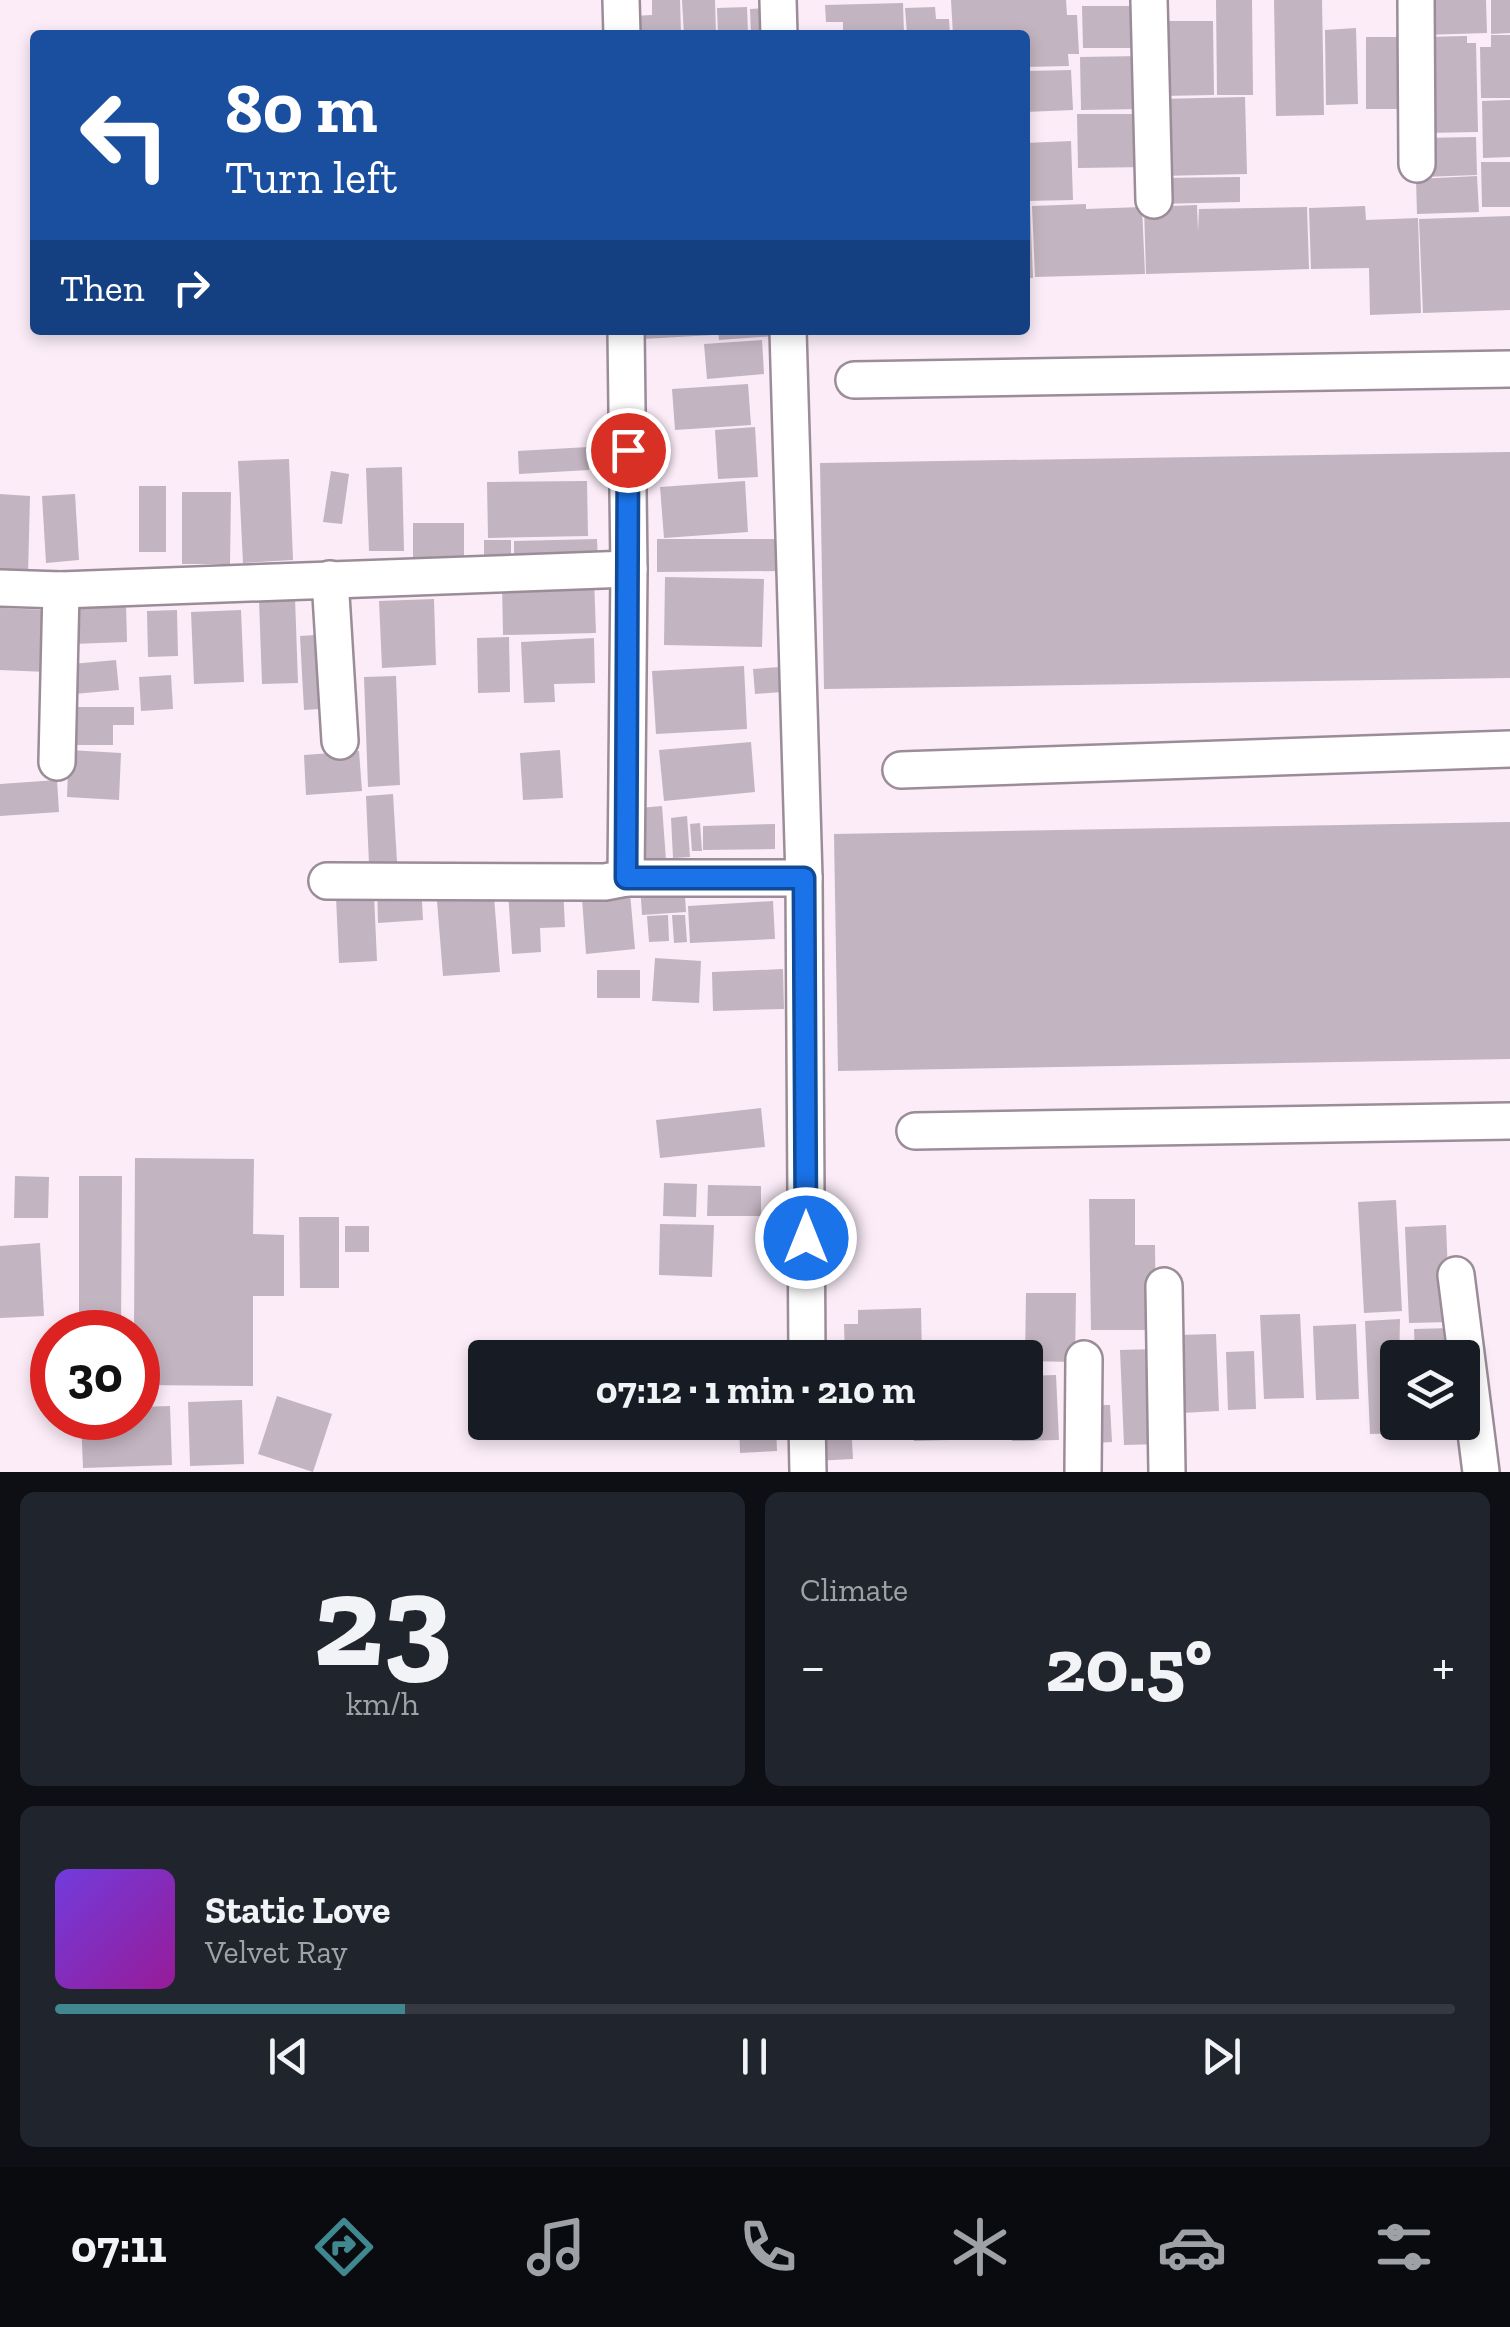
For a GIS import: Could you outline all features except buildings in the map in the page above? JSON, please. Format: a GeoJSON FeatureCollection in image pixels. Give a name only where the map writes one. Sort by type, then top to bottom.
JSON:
{"type":"FeatureCollection","features":[{"type":"Feature","properties":{"kind":"street"},"geometry":{"type":"LineString","coordinates":[[621,0],[622,30]]}},
{"type":"Feature","properties":{"kind":"street"},"geometry":{"type":"LineString","coordinates":[[778,0],[779,30]]}},
{"type":"Feature","properties":{"kind":"street"},"geometry":{"type":"LineString","coordinates":[[1149,0],[1154,200]]}},
{"type":"Feature","properties":{"kind":"street"},"geometry":{"type":"LineString","coordinates":[[1416,0],[1417,164]]}},
{"type":"Feature","properties":{"kind":"street"},"geometry":{"type":"LineString","coordinates":[[626,335],[626,878]]}},
{"type":"Feature","properties":{"kind":"street"},"geometry":{"type":"LineString","coordinates":[[788,335],[804,878],[807,1340]]}},
{"type":"Feature","properties":{"kind":"street"},"geometry":{"type":"LineString","coordinates":[[854,380],[1510,369]]}},
{"type":"Feature","properties":{"kind":"street"},"geometry":{"type":"LineString","coordinates":[[0,588],[61,590],[629,569]]}},
{"type":"Feature","properties":{"kind":"street"},"geometry":{"type":"LineString","coordinates":[[330,579],[340,740]]}},
{"type":"Feature","properties":{"kind":"street"},"geometry":{"type":"LineString","coordinates":[[57,762],[61,590]]}},
{"type":"Feature","properties":{"kind":"street"},"geometry":{"type":"LineString","coordinates":[[901,770],[1510,749]]}},
{"type":"Feature","properties":{"kind":"street"},"geometry":{"type":"LineString","coordinates":[[328,881],[804,878]]}},
{"type":"Feature","properties":{"kind":"street"},"geometry":{"type":"LineString","coordinates":[[915,1131],[1510,1121]]}},
{"type":"Feature","properties":{"kind":"street"},"geometry":{"type":"LineString","coordinates":[[1456,1276],[1481,1472]]}},
{"type":"Feature","properties":{"kind":"street"},"geometry":{"type":"LineString","coordinates":[[1164,1286],[1168,1472]]}},
{"type":"Feature","properties":{"kind":"street"},"geometry":{"type":"LineString","coordinates":[[1084,1360],[1084,1472]]}},
{"type":"Feature","properties":{"kind":"street"},"geometry":{"type":"LineString","coordinates":[[807,1440],[808,1472]]}},
{"type":"Feature","properties":{"kind":"route"},"geometry":{"type":"LineString","coordinates":[[628,450],[626,878],[804,878],[806,1238]]}}]}
